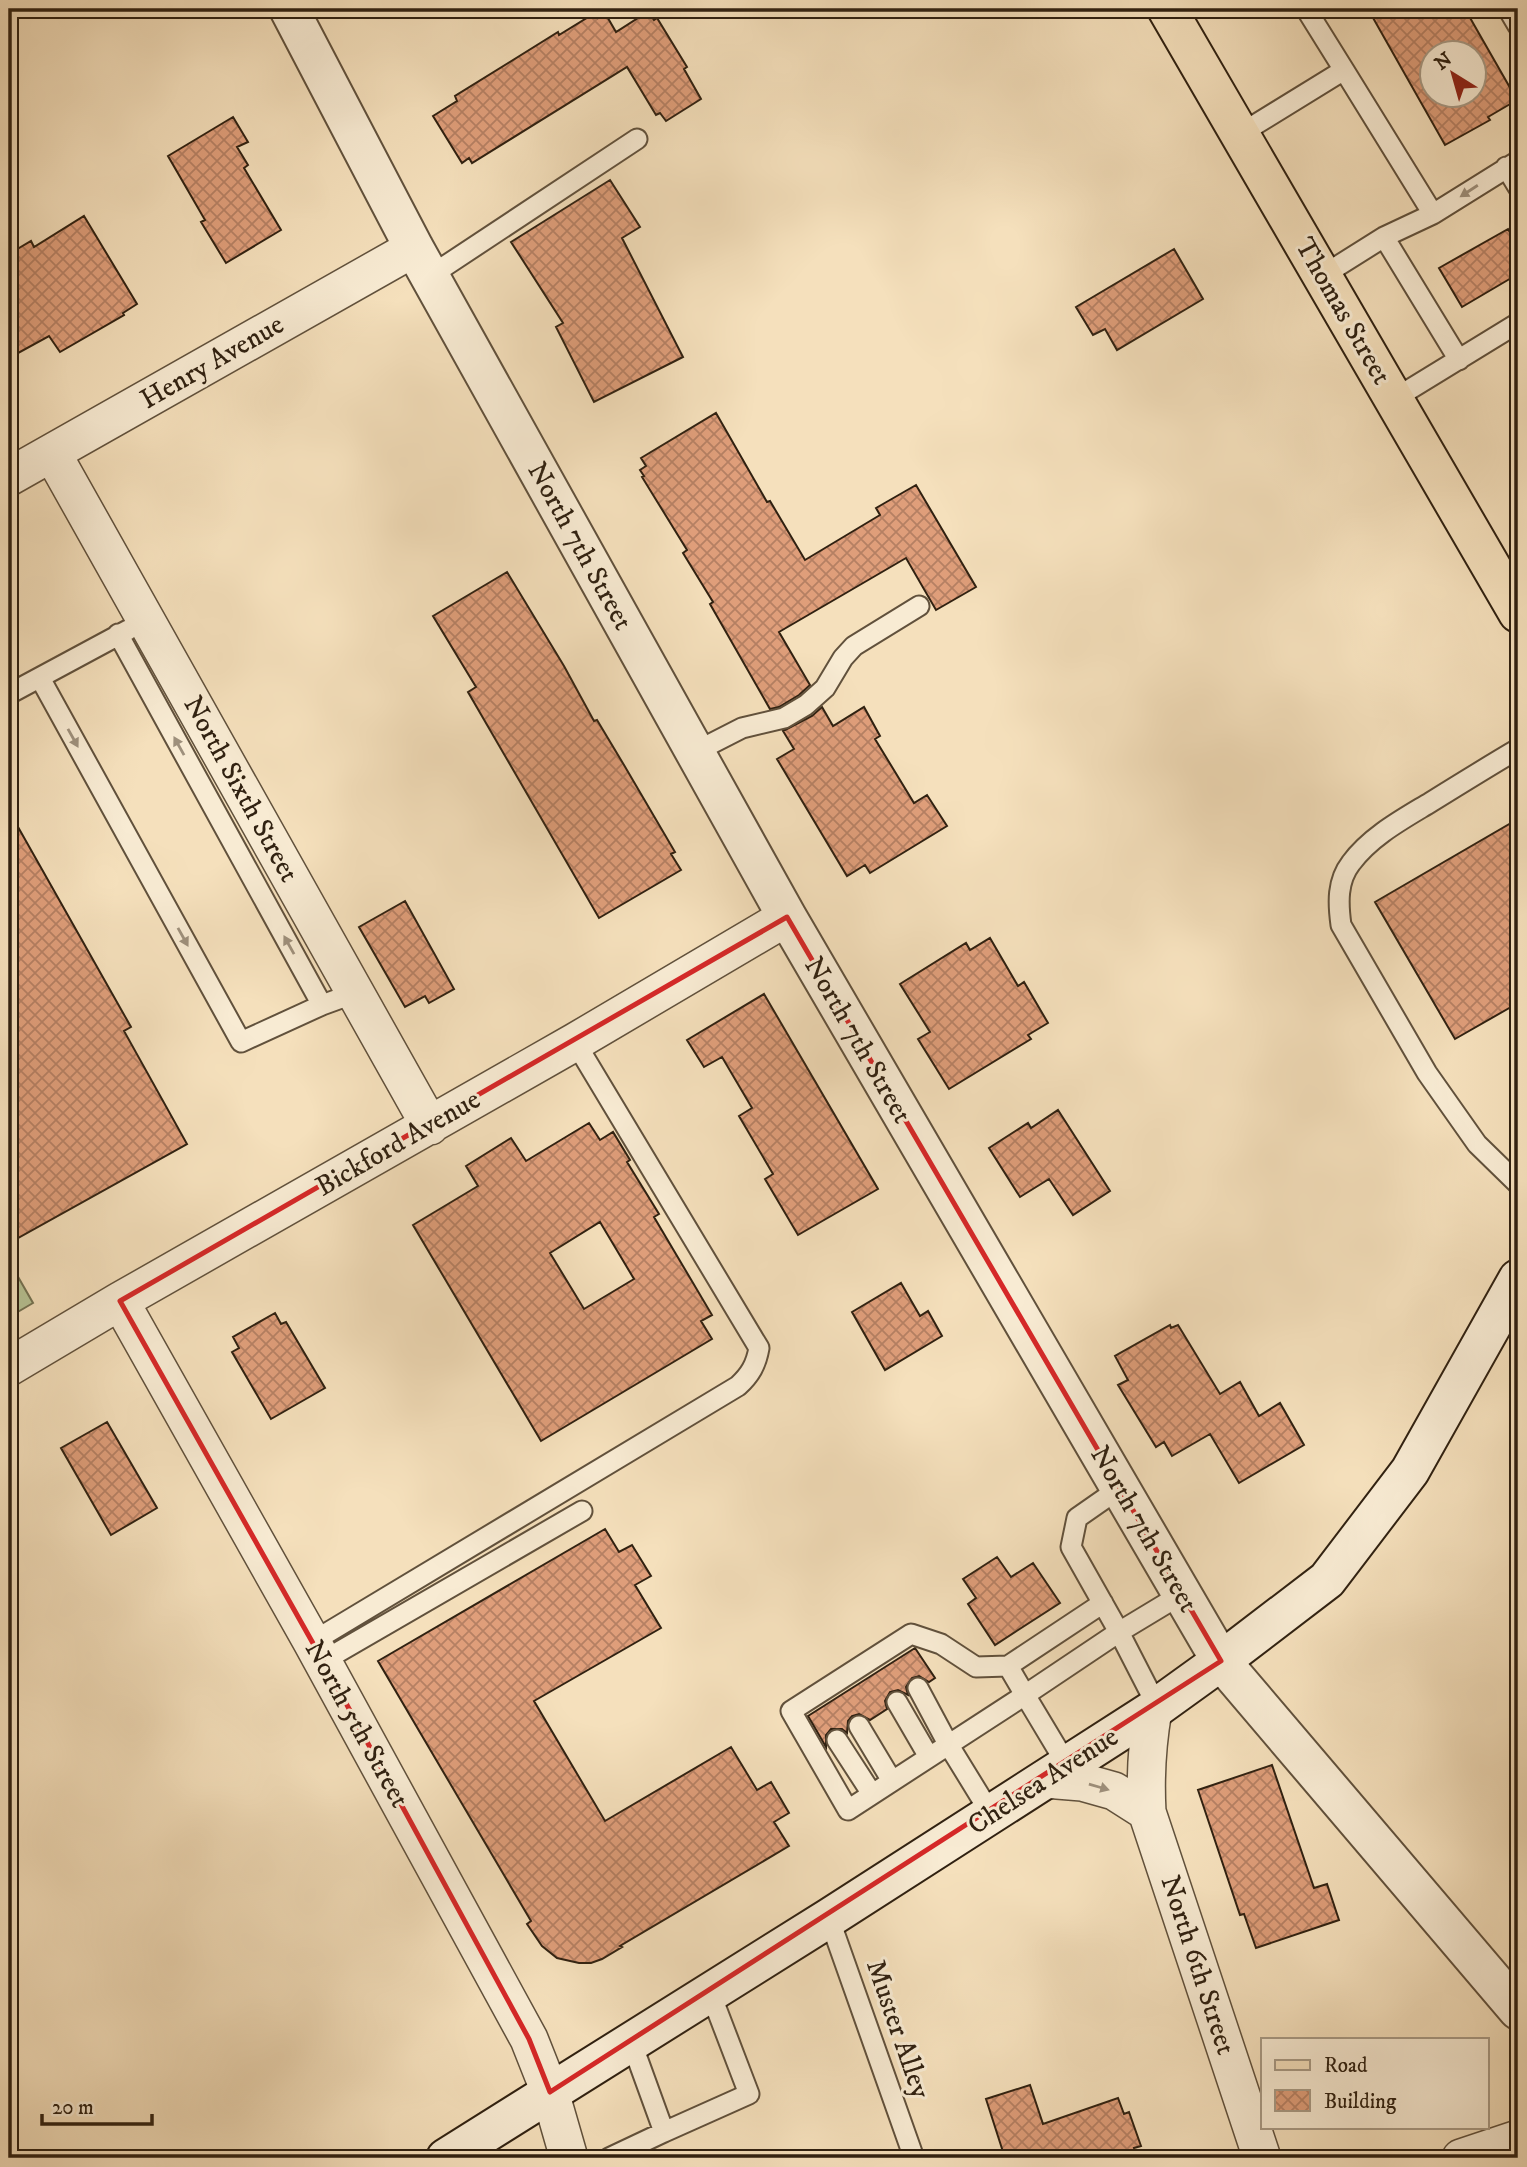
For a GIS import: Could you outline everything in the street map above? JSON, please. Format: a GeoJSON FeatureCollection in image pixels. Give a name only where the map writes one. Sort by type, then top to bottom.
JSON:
{"type":"FeatureCollection","features":[{"type":"Feature","properties":{"kind":"main road","name":"Thomas Street"},"geometry":{"type":"LineString","coordinates":[[1167,9],[1518,612]]}},
{"type":"Feature","properties":{"kind":"street","name":"North 7th Street"},"geometry":{"type":"LineString","coordinates":[[289,9],[422,262],[786,917],[1221,1661],[1518,2010]]}},
{"type":"Feature","properties":{"kind":"street","name":"Henry Avenue"},"geometry":{"type":"LineString","coordinates":[[9,477],[422,262]]}},
{"type":"Feature","properties":{"kind":"street","name":"North Sixth Street"},"geometry":{"type":"LineString","coordinates":[[52,453],[132,627],[339,999],[430,1126]]}},
{"type":"Feature","properties":{"kind":"street","name":"Bickford Avenue"},"geometry":{"type":"LineString","coordinates":[[9,1367],[120,1301],[430,1126],[786,917]]}},
{"type":"Feature","properties":{"kind":"street","name":"Chelsea Avenue"},"geometry":{"type":"LineString","coordinates":[[446,2158],[829,1918],[1155,1708],[1328,1580],[1410,1471],[1509,1318],[1518,1279]]}},
{"type":"Feature","properties":{"kind":"street","name":"North 5th Street"},"geometry":{"type":"LineString","coordinates":[[120,1301],[318,1651],[529,2039],[550,2092],[569,2158]]}},
{"type":"Feature","properties":{"kind":"street","name":"North 6th Street"},"geometry":{"type":"LineString","coordinates":[[1155,1708],[1145,1772],[1147,1812],[1262,2158]]}},
{"type":"Feature","properties":{"kind":"street"},"geometry":{"type":"LineString","coordinates":[[1056,1772],[1114,1791],[1147,1812]]}},
{"type":"Feature","properties":{"kind":"street"},"geometry":{"type":"LineString","coordinates":[[1461,2158],[1518,2139]]}},
{"type":"Feature","properties":{"kind":"lane"},"geometry":{"type":"LineString","coordinates":[[1306,9],[1433,214]]}},
{"type":"Feature","properties":{"kind":"lane"},"geometry":{"type":"LineString","coordinates":[[1508,9],[1518,26]]}},
{"type":"Feature","properties":{"kind":"lane"},"geometry":{"type":"LineString","coordinates":[[1240,134],[1344,70]]}},
{"type":"Feature","properties":{"kind":"lane"},"geometry":{"type":"LineString","coordinates":[[422,262],[637,139]]}},
{"type":"Feature","properties":{"kind":"lane"},"geometry":{"type":"LineString","coordinates":[[1322,276],[1384,237],[1433,214],[1512,164],[1518,187]]}},
{"type":"Feature","properties":{"kind":"lane"},"geometry":{"type":"LineString","coordinates":[[1384,237],[1460,360]]}},
{"type":"Feature","properties":{"kind":"lane"},"geometry":{"type":"LineString","coordinates":[[1394,400],[1518,323]]}},
{"type":"Feature","properties":{"kind":"lane"},"geometry":{"type":"LineString","coordinates":[[695,752],[742,729],[784,718],[806,705],[825,688],[855,646],[919,606]]}},
{"type":"Feature","properties":{"kind":"lane"},"geometry":{"type":"LineString","coordinates":[[9,694],[132,627]]}},
{"type":"Feature","properties":{"kind":"lane"},"geometry":{"type":"LineString","coordinates":[[40,678],[241,1042],[339,999]]}},
{"type":"Feature","properties":{"kind":"lane"},"geometry":{"type":"LineString","coordinates":[[1518,749],[1399,821],[1370,842],[1350,864],[1342,881],[1338,901],[1341,925],[1427,1073],[1477,1144],[1518,1184]]}},
{"type":"Feature","properties":{"kind":"lane"},"geometry":{"type":"LineString","coordinates":[[318,1651],[738,1386],[750,1374],[757,1359],[759,1348],[575,1042]]}},
{"type":"Feature","properties":{"kind":"lane"},"geometry":{"type":"LineString","coordinates":[[1120,1488],[1077,1518],[1072,1547],[1119,1632],[1155,1708]]}},
{"type":"Feature","properties":{"kind":"lane"},"geometry":{"type":"LineString","coordinates":[[318,1651],[582,1511]]}},
{"type":"Feature","properties":{"kind":"lane"},"geometry":{"type":"LineString","coordinates":[[1103,1603],[1008,1666],[976,1667],[941,1644],[911,1634],[896,1652],[815,1703],[791,1711],[848,1810],[1119,1632],[1182,1594]]}},
{"type":"Feature","properties":{"kind":"lane"},"geometry":{"type":"LineString","coordinates":[[1008,1666],[1025,1695],[1056,1772]]}},
{"type":"Feature","properties":{"kind":"lane"},"geometry":{"type":"LineString","coordinates":[[918,1688],[991,1815]]}},
{"type":"Feature","properties":{"kind":"lane"},"geometry":{"type":"LineString","coordinates":[[897,1702],[929,1757]]}},
{"type":"Feature","properties":{"kind":"lane"},"geometry":{"type":"LineString","coordinates":[[859,1726],[892,1781]]}},
{"type":"Feature","properties":{"kind":"lane"},"geometry":{"type":"LineString","coordinates":[[837,1740],[872,1794]]}},
{"type":"Feature","properties":{"kind":"lane","name":"Muster Alley"},"geometry":{"type":"LineString","coordinates":[[829,1918],[914,2158]]}},
{"type":"Feature","properties":{"kind":"lane"},"geometry":{"type":"LineString","coordinates":[[609,2158],[749,2094],[710,1992]]}},
{"type":"Feature","properties":{"kind":"lane"},"geometry":{"type":"LineString","coordinates":[[631,2041],[664,2132]]}},
{"type":"Feature","properties":{"kind":"highlighted area"},"geometry":{"type":"Polygon","coordinates":[[[787,917],[1221,1661],[550,2092],[529,2039],[323,1661],[120,1301],[787,917]]]}},
{"type":"Feature","properties":{"kind":"green space"},"geometry":{"type":"Polygon","coordinates":[[[9,1261],[33,1303],[9,1317],[9,1261]]]}},
{"type":"Feature","properties":{"kind":"building"},"geometry":{"type":"Polygon","coordinates":[[[1368,9],[1465,9],[1482,38],[1418,38],[1418,97],[1368,9]]]}},
{"type":"Feature","properties":{"kind":"building"},"geometry":{"type":"Polygon","coordinates":[[[649,11],[654,20],[657,18],[687,67],[684,69],[701,99],[666,121],[660,113],[656,115],[627,67],[472,163],[469,158],[462,163],[433,116],[457,101],[455,96],[558,32],[559,35],[595,13],[598,18],[605,13],[616,32],[649,11]]]}},
{"type":"Feature","properties":{"kind":"building"},"geometry":{"type":"Polygon","coordinates":[[[1488,49],[1517,100],[1488,117],[1490,120],[1445,145],[1424,108],[1488,108],[1488,49]]]}},
{"type":"Feature","properties":{"kind":"building"},"geometry":{"type":"Polygon","coordinates":[[[233,117],[248,142],[237,147],[248,165],[244,168],[281,230],[226,263],[201,222],[205,220],[168,156],[233,117]]]}},
{"type":"Feature","properties":{"kind":"building"},"geometry":{"type":"Polygon","coordinates":[[[610,180],[640,227],[622,238],[683,357],[594,402],[556,327],[563,323],[511,242],[610,180]]]}},
{"type":"Feature","properties":{"kind":"building"},"geometry":{"type":"Polygon","coordinates":[[[84,216],[137,304],[123,313],[124,315],[60,352],[49,336],[9,358],[9,254],[31,241],[34,247],[84,216]]]}},
{"type":"Feature","properties":{"kind":"building"},"geometry":{"type":"Polygon","coordinates":[[[1508,229],[1518,246],[1518,274],[1462,307],[1439,268],[1508,229]]]}},
{"type":"Feature","properties":{"kind":"building"},"geometry":{"type":"Polygon","coordinates":[[[1174,249],[1203,299],[1117,350],[1105,329],[1093,335],[1076,307],[1174,249]]]}},
{"type":"Feature","properties":{"kind":"building"},"geometry":{"type":"Polygon","coordinates":[[[716,413],[767,502],[770,501],[805,560],[880,515],[876,508],[916,485],[976,587],[936,610],[906,558],[779,632],[810,685],[779,707],[770,709],[710,604],[713,602],[683,553],[687,550],[640,470],[646,466],[641,458],[716,413]]]}},
{"type":"Feature","properties":{"kind":"building"},"geometry":{"type":"Polygon","coordinates":[[[507,572],[675,852],[671,854],[681,870],[599,918],[468,692],[476,687],[433,616],[507,572]]]}},
{"type":"Feature","properties":{"kind":"building"},"geometry":{"type":"Polygon","coordinates":[[[822,707],[833,726],[864,707],[880,736],[875,739],[914,803],[927,795],[947,826],[870,873],[865,865],[847,876],[777,759],[794,749],[783,731],[812,716],[822,707]]]}},
{"type":"Feature","properties":{"kind":"building"},"geometry":{"type":"Polygon","coordinates":[[[9,811],[131,1027],[124,1031],[187,1144],[9,1243],[9,811]]]}},
{"type":"Feature","properties":{"kind":"building"},"geometry":{"type":"Polygon","coordinates":[[[1518,819],[1518,1003],[1455,1039],[1375,902],[1518,819]]]}},
{"type":"Feature","properties":{"kind":"building"},"geometry":{"type":"Polygon","coordinates":[[[405,901],[454,989],[429,1003],[425,996],[405,1007],[359,927],[405,901]]]}},
{"type":"Feature","properties":{"kind":"building"},"geometry":{"type":"Polygon","coordinates":[[[990,938],[1018,986],[1024,982],[1048,1023],[1028,1035],[1031,1039],[949,1089],[918,1039],[930,1032],[900,984],[966,943],[970,950],[990,938]]]}},
{"type":"Feature","properties":{"kind":"building"},"geometry":{"type":"Polygon","coordinates":[[[764,994],[878,1189],[798,1235],[765,1179],[773,1174],[739,1116],[752,1108],[722,1057],[704,1067],[687,1040],[764,994]]]}},
{"type":"Feature","properties":{"kind":"building"},"geometry":{"type":"Polygon","coordinates":[[[1058,1110],[1110,1191],[1073,1215],[1049,1179],[1020,1197],[989,1148],[1028,1123],[1031,1128],[1058,1110]]]}},
{"type":"Feature","properties":{"kind":"building"},"geometry":{"type":"Polygon","coordinates":[[[589,1123],[600,1140],[613,1132],[630,1160],[627,1162],[659,1214],[654,1217],[712,1315],[701,1321],[712,1339],[541,1441],[413,1225],[478,1186],[466,1166],[511,1138],[526,1161],[589,1123]],[[600,1222],[550,1253],[584,1309],[634,1279],[600,1222]]]}},
{"type":"Feature","properties":{"kind":"building"},"geometry":{"type":"Polygon","coordinates":[[[901,1283],[920,1316],[928,1311],[942,1336],[885,1370],[852,1312],[901,1283]]]}},
{"type":"Feature","properties":{"kind":"building"},"geometry":{"type":"Polygon","coordinates":[[[275,1313],[281,1324],[286,1322],[325,1388],[271,1419],[232,1352],[239,1348],[233,1337],[275,1313]]]}},
{"type":"Feature","properties":{"kind":"building"},"geometry":{"type":"Polygon","coordinates":[[[1170,1325],[1171,1328],[1178,1325],[1220,1394],[1240,1382],[1259,1416],[1280,1403],[1304,1445],[1239,1483],[1210,1434],[1172,1456],[1164,1442],[1156,1447],[1118,1385],[1128,1380],[1115,1356],[1170,1325]]]}},
{"type":"Feature","properties":{"kind":"building"},"geometry":{"type":"Polygon","coordinates":[[[107,1422],[157,1508],[111,1535],[61,1448],[107,1422]]]}},
{"type":"Feature","properties":{"kind":"building"},"geometry":{"type":"Polygon","coordinates":[[[605,1529],[619,1552],[632,1545],[651,1576],[635,1585],[661,1628],[534,1701],[605,1821],[731,1747],[757,1790],[771,1782],[789,1813],[774,1822],[789,1846],[602,1959],[579,1963],[557,1958],[542,1946],[527,1924],[531,1921],[378,1661],[605,1529]]]}},
{"type":"Feature","properties":{"kind":"building"},"geometry":{"type":"Polygon","coordinates":[[[997,1557],[1011,1577],[1033,1563],[1060,1603],[995,1645],[968,1604],[976,1598],[963,1579],[997,1557]]]}},
{"type":"Feature","properties":{"kind":"building"},"geometry":{"type":"Polygon","coordinates":[[[915,1648],[935,1678],[929,1682],[919,1676],[912,1678],[906,1687],[908,1695],[898,1690],[890,1692],[885,1701],[887,1709],[870,1720],[859,1714],[852,1716],[848,1721],[847,1733],[842,1729],[831,1729],[826,1735],[826,1747],[808,1716],[915,1648]]]}},
{"type":"Feature","properties":{"kind":"building"},"geometry":{"type":"Polygon","coordinates":[[[1272,1765],[1314,1888],[1327,1884],[1339,1920],[1256,1948],[1244,1914],[1240,1915],[1198,1790],[1272,1765]]]}},
{"type":"Feature","properties":{"kind":"building"},"geometry":{"type":"Polygon","coordinates":[[[1030,2085],[1043,2124],[1118,2098],[1124,2114],[1129,2112],[1141,2146],[1134,2148],[1138,2158],[1005,2158],[986,2099],[1030,2085]]]}}]}
